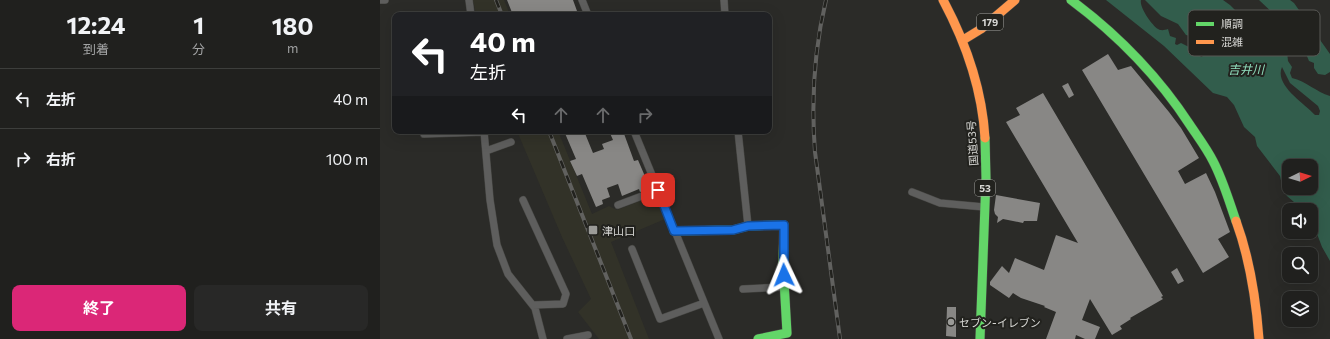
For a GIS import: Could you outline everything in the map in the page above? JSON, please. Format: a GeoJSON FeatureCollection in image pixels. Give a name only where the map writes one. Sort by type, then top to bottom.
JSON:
{"type":"FeatureCollection","features":[{"type":"Feature","properties":{"kind":"main road","name":"国道53号"},"geometry":{"type":"LineString","coordinates":[[943,0],[963,40],[973,69],[979,93],[984,129],[986,171],[980,339]]}},
{"type":"Feature","properties":{"kind":"main road","name":"179"},"geometry":{"type":"LineString","coordinates":[[963,40],[981,29],[1015,0]]}},
{"type":"Feature","properties":{"kind":"main road"},"geometry":{"type":"LineString","coordinates":[[1071,0],[1112,34],[1154,77],[1187,119],[1213,160],[1242,237],[1250,266],[1257,310],[1259,339]]}},
{"type":"Feature","properties":{"kind":"main road"},"geometry":{"type":"LineString","coordinates":[[674,231],[733,230],[748,226],[784,225],[783,263],[788,336],[758,339]]}},
{"type":"Feature","properties":{"kind":"street"},"geometry":{"type":"LineString","coordinates":[[380,0],[385,0]]}},
{"type":"Feature","properties":{"kind":"street"},"geometry":{"type":"LineString","coordinates":[[469,0],[471,12]]}},
{"type":"Feature","properties":{"kind":"street"},"geometry":{"type":"LineString","coordinates":[[582,0],[587,12]]}},
{"type":"Feature","properties":{"kind":"street"},"geometry":{"type":"LineString","coordinates":[[724,0],[725,12]]}},
{"type":"Feature","properties":{"kind":"street"},"geometry":{"type":"LineString","coordinates":[[484,134],[490,200],[497,245],[508,274],[535,308],[543,339]]}},
{"type":"Feature","properties":{"kind":"street"},"geometry":{"type":"LineString","coordinates":[[635,134],[719,339]]}},
{"type":"Feature","properties":{"kind":"street"},"geometry":{"type":"LineString","coordinates":[[738,134],[748,226]]}},
{"type":"Feature","properties":{"kind":"street"},"geometry":{"type":"LineString","coordinates":[[486,152],[511,142]]}},
{"type":"Feature","properties":{"kind":"street"},"geometry":{"type":"LineString","coordinates":[[618,205],[658,190]]}},
{"type":"Feature","properties":{"kind":"street"},"geometry":{"type":"LineString","coordinates":[[912,192],[940,203],[984,206]]}},
{"type":"Feature","properties":{"kind":"street"},"geometry":{"type":"LineString","coordinates":[[524,200],[566,294],[563,304],[533,305]]}},
{"type":"Feature","properties":{"kind":"street"},"geometry":{"type":"LineString","coordinates":[[632,249],[660,320],[704,303]]}},
{"type":"Feature","properties":{"kind":"street"},"geometry":{"type":"LineString","coordinates":[[743,289],[785,287]]}},
{"type":"Feature","properties":{"kind":"street"},"geometry":{"type":"LineString","coordinates":[[567,339],[588,335]]}},
{"type":"Feature","properties":{"kind":"shaded area"},"geometry":{"type":"Polygon","coordinates":[[[473,0],[504,0],[509,12],[475,12],[473,0]]]}},
{"type":"Feature","properties":{"kind":"shaded area"},"geometry":{"type":"Polygon","coordinates":[[[518,134],[559,134],[592,214],[609,206],[617,210],[655,195],[665,219],[611,242],[649,339],[599,339],[578,312],[591,299],[562,237],[518,134]]]}},
{"type":"Feature","properties":{"kind":"water","name":"吉井川"},"geometry":{"type":"Polygon","coordinates":[[[1106,0],[1141,0],[1142,7],[1149,20],[1160,30],[1168,29],[1170,36],[1176,38],[1175,44],[1177,45],[1181,43],[1188,46],[1188,56],[1287,56],[1288,61],[1292,67],[1290,73],[1292,78],[1297,79],[1330,96],[1330,261],[1318,236],[1318,203],[1295,203],[1286,195],[1318,195],[1318,159],[1282,159],[1282,185],[1280,176],[1257,146],[1255,137],[1244,127],[1234,105],[1227,97],[1213,93],[1164,46],[1106,0]],[[1282,67],[1282,80],[1291,93],[1315,115],[1319,115],[1320,111],[1318,106],[1290,83],[1282,67]]]}},
{"type":"Feature","properties":{"kind":"water","name":"吉井川"},"geometry":{"type":"Polygon","coordinates":[[[1145,0],[1223,0],[1235,10],[1188,10],[1188,35],[1186,35],[1178,24],[1161,16],[1145,0]]]}},
{"type":"Feature","properties":{"kind":"water"},"geometry":{"type":"Polygon","coordinates":[[[1259,0],[1290,0],[1299,10],[1270,10],[1259,0]]]}},
{"type":"Feature","properties":{"kind":"water"},"geometry":{"type":"Polygon","coordinates":[[[1320,40],[1330,54],[1330,72],[1325,75],[1318,74],[1314,68],[1314,63],[1309,61],[1307,56],[1320,56],[1320,40]]]}},
{"type":"Feature","properties":{"kind":"building"},"geometry":{"type":"Polygon","coordinates":[[[507,0],[573,0],[577,11],[574,12],[512,12],[507,0]]]}},
{"type":"Feature","properties":{"kind":"building"},"geometry":{"type":"Polygon","coordinates":[[[1108,54],[1118,70],[1131,66],[1181,128],[1199,158],[1178,171],[1185,184],[1206,173],[1215,192],[1230,232],[1218,239],[1229,257],[1203,273],[1082,70],[1108,54]]]}},
{"type":"Feature","properties":{"kind":"building"},"geometry":{"type":"Polygon","coordinates":[[[1068,83],[1074,95],[1069,98],[1062,86],[1068,83]]]}},
{"type":"Feature","properties":{"kind":"building"},"geometry":{"type":"Polygon","coordinates":[[[1043,93],[1163,296],[1161,297],[1163,299],[1130,318],[1131,319],[1120,326],[1122,329],[1112,335],[1090,299],[1082,320],[1100,327],[1095,339],[1085,339],[1076,335],[1075,339],[1046,339],[1056,312],[1044,307],[1045,306],[1021,298],[1013,293],[1009,298],[990,285],[990,282],[1002,266],[1009,273],[1015,258],[1044,270],[1056,235],[1078,243],[1006,122],[1020,115],[1016,108],[1043,93]]]}},
{"type":"Feature","properties":{"kind":"building"},"geometry":{"type":"Polygon","coordinates":[[[565,134],[585,134],[593,153],[604,149],[602,144],[613,140],[610,134],[624,134],[634,161],[638,160],[650,188],[640,192],[639,189],[622,196],[618,184],[607,188],[610,197],[602,200],[603,204],[596,207],[582,174],[577,176],[570,161],[576,159],[565,134]]]}},
{"type":"Feature","properties":{"kind":"building"},"geometry":{"type":"Polygon","coordinates":[[[996,195],[1040,203],[1037,221],[1024,221],[1023,223],[1003,219],[997,223],[998,217],[994,210],[996,195]]]}},
{"type":"Feature","properties":{"kind":"building"},"geometry":{"type":"Polygon","coordinates":[[[1177,268],[1184,281],[1178,284],[1171,272],[1177,268]]]}},
{"type":"Feature","properties":{"kind":"building","name":"セブン-イレブン"},"geometry":{"type":"Polygon","coordinates":[[[947,307],[956,307],[956,337],[946,336],[947,307]]]}},
{"type":"Feature","properties":{"kind":"railway"},"geometry":{"type":"LineString","coordinates":[[496,0],[501,12]]}},
{"type":"Feature","properties":{"kind":"railway"},"geometry":{"type":"LineString","coordinates":[[826,0],[816,56],[813,113],[815,152],[840,339]]}},
{"type":"Feature","properties":{"kind":"railway"},"geometry":{"type":"LineString","coordinates":[[550,134],[631,339]]}},
{"type":"Feature","properties":{"kind":"traffic: fast"},"geometry":{"type":"LineString","coordinates":[[1071,0],[1121,42],[1151,73],[1178,107],[1217,168],[1236,221]]}},
{"type":"Feature","properties":{"kind":"traffic: fast"},"geometry":{"type":"LineString","coordinates":[[980,339],[986,178],[985,138]]}},
{"type":"Feature","properties":{"kind":"traffic: fast"},"geometry":{"type":"LineString","coordinates":[[674,231],[733,230],[748,226],[784,225],[783,263],[787,333],[758,339]]}},
{"type":"Feature","properties":{"kind":"traffic: slow"},"geometry":{"type":"LineString","coordinates":[[943,0],[959,33],[972,66],[980,101],[985,138]]}},
{"type":"Feature","properties":{"kind":"traffic: slow"},"geometry":{"type":"LineString","coordinates":[[963,40],[981,29],[1015,0]]}},
{"type":"Feature","properties":{"kind":"traffic: slow"},"geometry":{"type":"LineString","coordinates":[[1236,221],[1252,279],[1259,339]]}},
{"type":"Feature","properties":{"kind":"place","name":"津山口"},"geometry":{"type":"Point","coordinates":[593,230]}},
{"type":"Feature","properties":{"kind":"place","name":"セブン-イレブン"},"geometry":{"type":"Point","coordinates":[951,322]}},
{"type":"Feature","properties":{"kind":"route"},"geometry":{"type":"LineString","coordinates":[[658,190],[674,231],[733,230],[748,226],[784,225],[784,275]]}}]}
